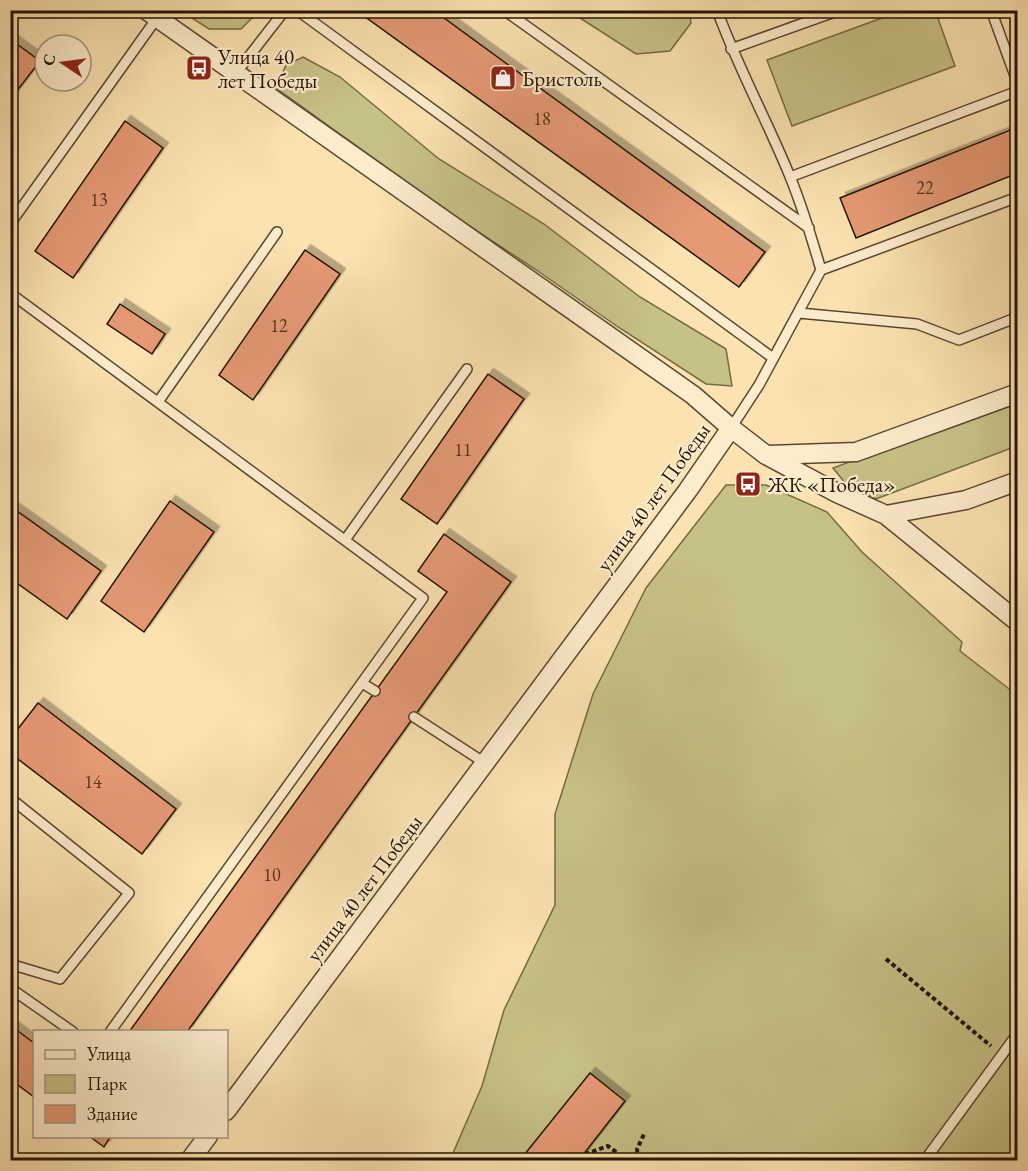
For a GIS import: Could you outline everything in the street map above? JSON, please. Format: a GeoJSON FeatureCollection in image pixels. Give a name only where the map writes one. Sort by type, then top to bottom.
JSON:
{"type":"FeatureCollection","features":[{"type":"Feature","properties":{"kind":"street","name":"улица 40 лет Победы"},"geometry":{"type":"LineString","coordinates":[[152,14],[693,395],[730,428],[688,490],[228,1108]]}},
{"type":"Feature","properties":{"kind":"street"},"geometry":{"type":"LineString","coordinates":[[766,455],[856,452],[1017,393]]}},
{"type":"Feature","properties":{"kind":"street"},"geometry":{"type":"LineString","coordinates":[[730,428],[766,455],[837,493],[886,515],[1013,619]]}},
{"type":"Feature","properties":{"kind":"street"},"geometry":{"type":"LineString","coordinates":[[886,515],[966,500],[1017,481]]}},
{"type":"Feature","properties":{"kind":"street"},"geometry":{"type":"LineString","coordinates":[[190,1161],[207,1138]]}},
{"type":"Feature","properties":{"kind":"lane"},"geometry":{"type":"LineString","coordinates":[[236,73],[285,10]]}},
{"type":"Feature","properties":{"kind":"lane"},"geometry":{"type":"LineString","coordinates":[[297,10],[773,358]]}},
{"type":"Feature","properties":{"kind":"lane"},"geometry":{"type":"LineString","coordinates":[[504,10],[809,228]]}},
{"type":"Feature","properties":{"kind":"lane"},"geometry":{"type":"LineString","coordinates":[[717,10],[731,50],[790,177],[809,228],[821,270]]}},
{"type":"Feature","properties":{"kind":"lane"},"geometry":{"type":"LineString","coordinates":[[731,50],[840,10]]}},
{"type":"Feature","properties":{"kind":"lane"},"geometry":{"type":"LineString","coordinates":[[991,10],[1017,84]]}},
{"type":"Feature","properties":{"kind":"lane"},"geometry":{"type":"LineString","coordinates":[[10,224],[152,14]]}},
{"type":"Feature","properties":{"kind":"lane"},"geometry":{"type":"LineString","coordinates":[[790,177],[1017,91]]}},
{"type":"Feature","properties":{"kind":"lane"},"geometry":{"type":"LineString","coordinates":[[730,428],[799,313],[821,270],[1017,197]]}},
{"type":"Feature","properties":{"kind":"lane"},"geometry":{"type":"LineString","coordinates":[[158,402],[277,232]]}},
{"type":"Feature","properties":{"kind":"lane"},"geometry":{"type":"LineString","coordinates":[[10,292],[423,598],[111,1030]]}},
{"type":"Feature","properties":{"kind":"lane"},"geometry":{"type":"LineString","coordinates":[[799,313],[917,324],[959,340],[1017,317]]}},
{"type":"Feature","properties":{"kind":"lane"},"geometry":{"type":"LineString","coordinates":[[345,540],[467,369]]}},
{"type":"Feature","properties":{"kind":"lane"},"geometry":{"type":"LineString","coordinates":[[362,683],[375,691]]}},
{"type":"Feature","properties":{"kind":"lane"},"geometry":{"type":"LineString","coordinates":[[414,717],[484,763]]}},
{"type":"Feature","properties":{"kind":"lane"},"geometry":{"type":"LineString","coordinates":[[10,798],[129,893],[60,979],[10,964]]}},
{"type":"Feature","properties":{"kind":"lane"},"geometry":{"type":"LineString","coordinates":[[10,988],[70,1030]]}},
{"type":"Feature","properties":{"kind":"lane"},"geometry":{"type":"LineString","coordinates":[[925,1161],[1017,1033]]}},
{"type":"Feature","properties":{"kind":"path"},"geometry":{"type":"LineString","coordinates":[[1013,10],[1017,22]]}},
{"type":"Feature","properties":{"kind":"path"},"geometry":{"type":"LineString","coordinates":[[886,959],[1001,1055]]}},
{"type":"Feature","properties":{"kind":"path"},"geometry":{"type":"LineString","coordinates":[[638,1161],[637,1149],[645,1132]]}},
{"type":"Feature","properties":{"kind":"path"},"geometry":{"type":"LineString","coordinates":[[585,1154],[608,1146],[627,1161]]}},
{"type":"Feature","properties":{"kind":"green space"},"geometry":{"type":"Polygon","coordinates":[[[935,10],[955,66],[792,126],[767,60],[901,11],[935,10]]]}},
{"type":"Feature","properties":{"kind":"green space"},"geometry":{"type":"Polygon","coordinates":[[[181,11],[259,11],[241,29],[209,29],[181,11]]]}},
{"type":"Feature","properties":{"kind":"green space"},"geometry":{"type":"Polygon","coordinates":[[[569,11],[689,11],[691,23],[670,51],[636,54],[569,11]]]}},
{"type":"Feature","properties":{"kind":"green space"},"geometry":{"type":"Polygon","coordinates":[[[303,57],[340,77],[439,159],[544,224],[640,297],[726,349],[732,386],[706,384],[618,327],[457,218],[276,88],[286,65],[303,57]]]}},
{"type":"Feature","properties":{"kind":"green space"},"geometry":{"type":"Polygon","coordinates":[[[1017,400],[1017,446],[876,499],[846,484],[833,468],[1017,400]]]}},
{"type":"Feature","properties":{"kind":"green space"},"geometry":{"type":"Polygon","coordinates":[[[726,485],[766,485],[827,512],[862,552],[962,642],[960,651],[1017,695],[1017,1160],[450,1160],[482,1086],[504,1010],[555,905],[555,814],[593,694],[646,588],[726,485]]]}},
{"type":"Feature","properties":{"kind":"building"},"geometry":{"type":"Polygon","coordinates":[[[368,10],[433,10],[765,252],[739,287],[364,16],[368,10]]]}},
{"type":"Feature","properties":{"kind":"building"},"geometry":{"type":"Polygon","coordinates":[[[10,39],[33,56],[33,70],[13,96],[10,94],[10,39]]]}},
{"type":"Feature","properties":{"kind":"building"},"geometry":{"type":"Polygon","coordinates":[[[125,121],[163,148],[73,278],[35,251],[125,121]]]}},
{"type":"Feature","properties":{"kind":"building"},"geometry":{"type":"Polygon","coordinates":[[[1018,127],[1018,173],[856,238],[840,198],[1018,127]]]}},
{"type":"Feature","properties":{"kind":"building"},"geometry":{"type":"Polygon","coordinates":[[[305,250],[340,274],[253,400],[219,375],[305,250]]]}},
{"type":"Feature","properties":{"kind":"building"},"geometry":{"type":"Polygon","coordinates":[[[120,304],[165,334],[152,354],[107,324],[120,304]]]}},
{"type":"Feature","properties":{"kind":"building"},"geometry":{"type":"Polygon","coordinates":[[[488,374],[524,399],[437,524],[401,499],[488,374]]]}},
{"type":"Feature","properties":{"kind":"building"},"geometry":{"type":"Polygon","coordinates":[[[170,501],[214,532],[144,632],[101,601],[170,501]]]}},
{"type":"Feature","properties":{"kind":"building"},"geometry":{"type":"Polygon","coordinates":[[[10,506],[101,571],[67,619],[10,578],[10,506]]]}},
{"type":"Feature","properties":{"kind":"building"},"geometry":{"type":"Polygon","coordinates":[[[444,534],[511,582],[188,1030],[130,1030],[447,592],[418,571],[444,534]]]}},
{"type":"Feature","properties":{"kind":"building"},"geometry":{"type":"Polygon","coordinates":[[[38,703],[176,809],[142,854],[10,753],[10,739],[38,703]]]}},
{"type":"Feature","properties":{"kind":"building"},"geometry":{"type":"Polygon","coordinates":[[[10,1025],[33,1042],[33,1096],[10,1079],[10,1025]]]}},
{"type":"Feature","properties":{"kind":"building"},"geometry":{"type":"Polygon","coordinates":[[[590,1073],[625,1101],[579,1160],[520,1160],[590,1073]]]}},
{"type":"Feature","properties":{"kind":"building"},"geometry":{"type":"Polygon","coordinates":[[[92,1138],[110,1138],[104,1147],[92,1138]]]}},
{"type":"Feature","properties":{"kind":"place","name":"Улица 40 лет Победы"},"geometry":{"type":"Point","coordinates":[199,68]}},
{"type":"Feature","properties":{"kind":"place","name":"Бристоль"},"geometry":{"type":"Point","coordinates":[503,78]}},
{"type":"Feature","properties":{"kind":"place","name":"ЖК «Победа»"},"geometry":{"type":"Point","coordinates":[748,484]}}]}
